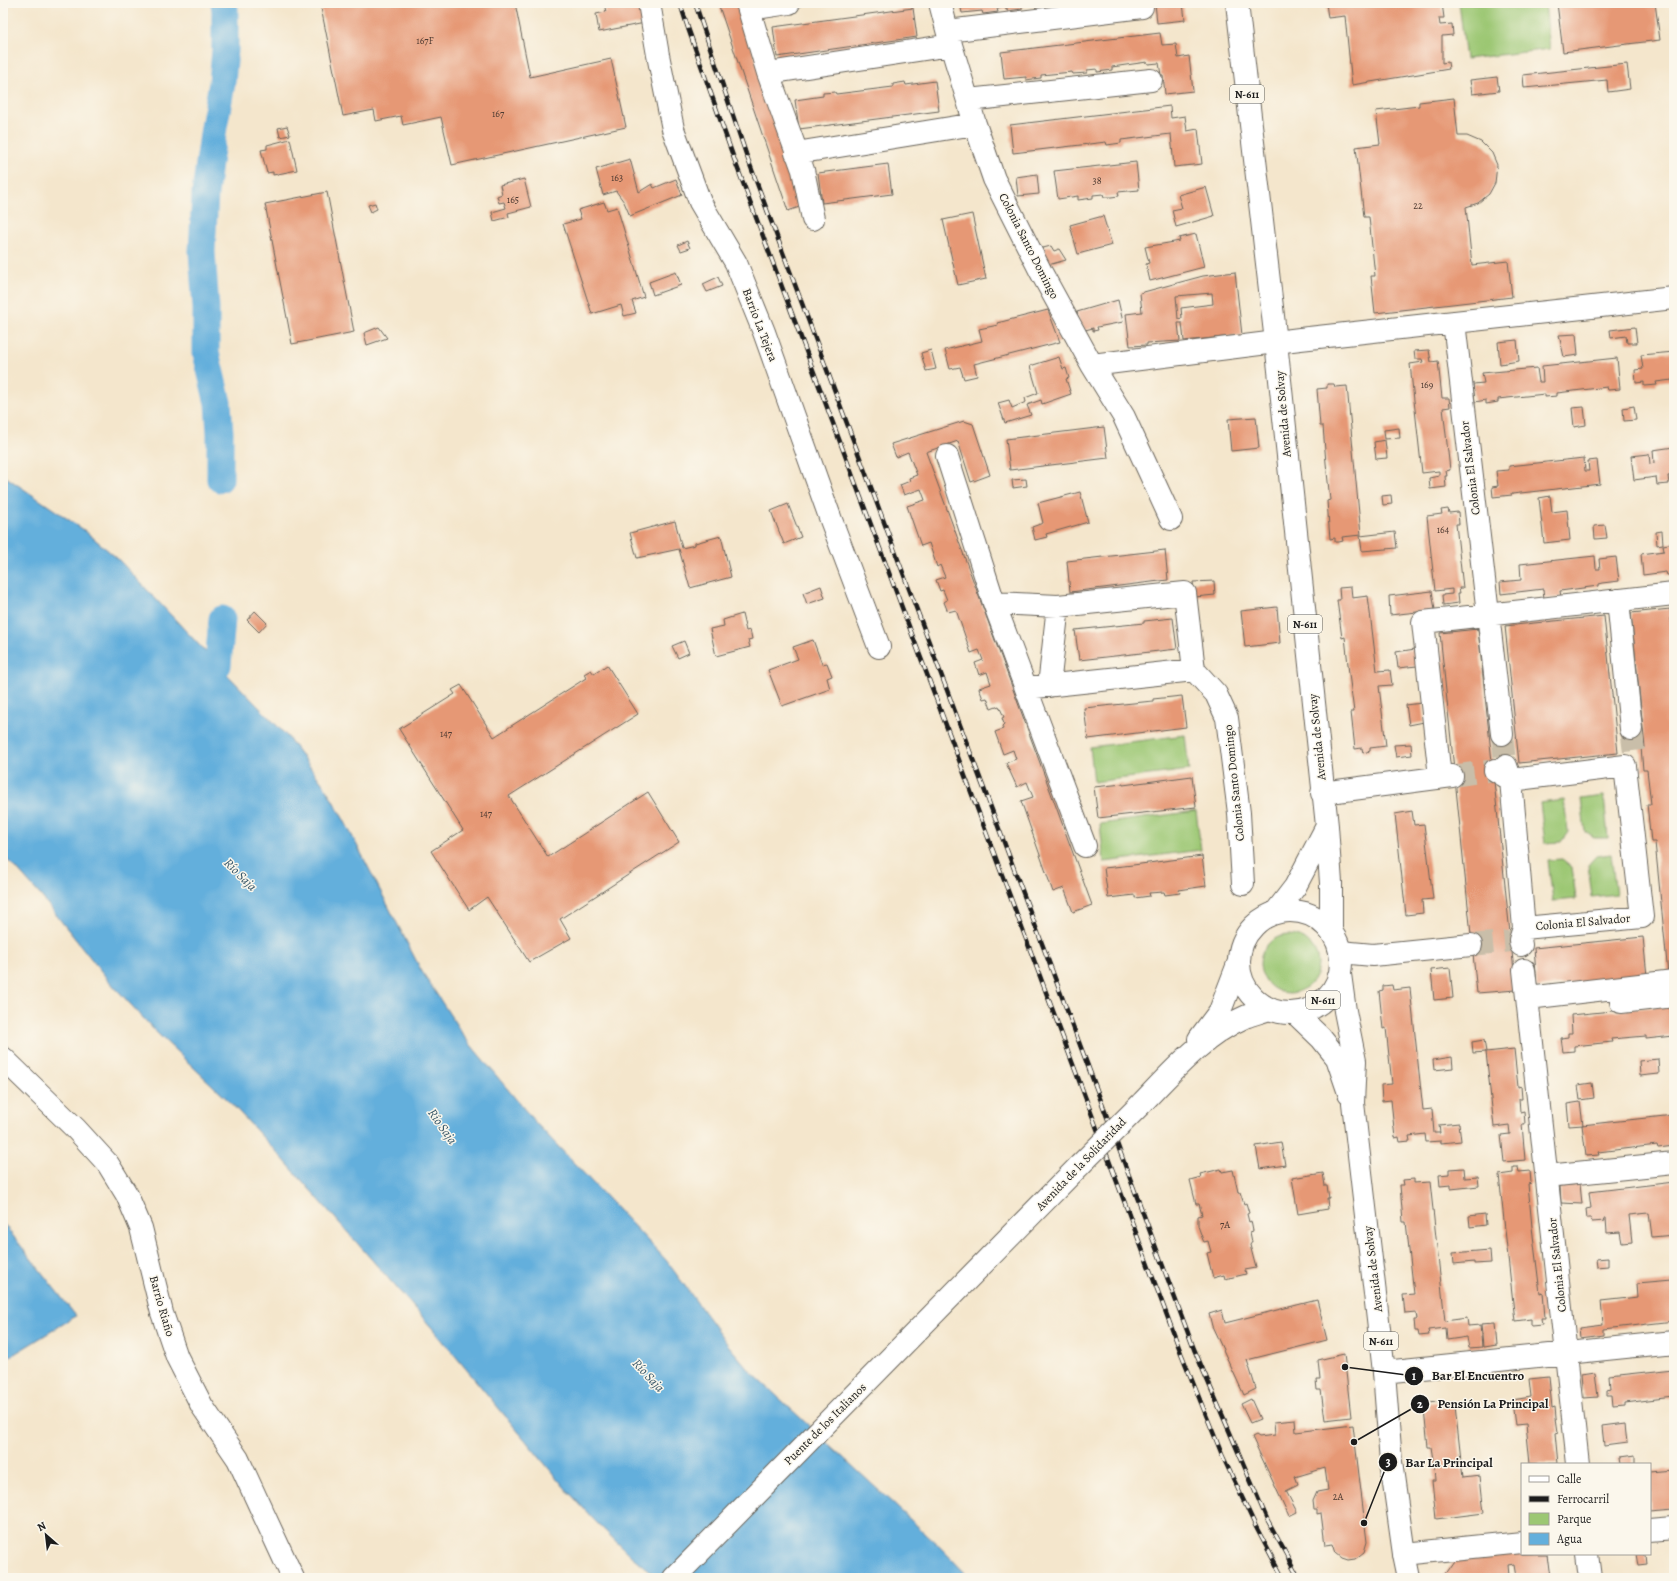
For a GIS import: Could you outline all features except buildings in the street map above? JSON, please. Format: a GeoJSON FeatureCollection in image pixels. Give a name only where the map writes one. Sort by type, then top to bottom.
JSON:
{"type":"FeatureCollection","features":[{"type":"Feature","properties":{"kind":"main road","name":"Barrio La Tejera"},"geometry":{"type":"LineString","coordinates":[[650,3],[658,55],[673,129],[700,202],[736,263],[764,332],[831,520],[879,647]]}},
{"type":"Feature","properties":{"kind":"main road"},"geometry":{"type":"LineString","coordinates":[[789,3],[748,6],[768,73],[803,170],[813,219]]}},
{"type":"Feature","properties":{"kind":"main road","name":"Colonia Santo Domingo"},"geometry":{"type":"LineString","coordinates":[[940,3],[949,38],[990,169],[1041,272],[1092,365],[1124,417],[1171,519]]}},
{"type":"Feature","properties":{"kind":"main road","name":"Avenida de Solvay"},"geometry":{"type":"LineString","coordinates":[[1237,3],[1276,342],[1322,793],[1327,826],[1331,882],[1331,931]]}},
{"type":"Feature","properties":{"kind":"main road"},"geometry":{"type":"LineString","coordinates":[[768,73],[949,38],[1142,7]]}},
{"type":"Feature","properties":{"kind":"main road"},"geometry":{"type":"LineString","coordinates":[[968,100],[1151,80]]}},
{"type":"Feature","properties":{"kind":"main road"},"geometry":{"type":"LineString","coordinates":[[796,153],[975,124]]}},
{"type":"Feature","properties":{"kind":"main road"},"geometry":{"type":"LineString","coordinates":[[1092,365],[1276,342],[1674,298]]}},
{"type":"Feature","properties":{"kind":"main road","name":"Colonia El Salvador"},"geometry":{"type":"LineString","coordinates":[[1454,322],[1502,734]]}},
{"type":"Feature","properties":{"kind":"main road"},"geometry":{"type":"LineString","coordinates":[[947,456],[994,603],[1085,846]]}},
{"type":"Feature","properties":{"kind":"main road"},"geometry":{"type":"LineString","coordinates":[[994,603],[1058,606],[1185,593],[1194,670],[1026,688]]}},
{"type":"Feature","properties":{"kind":"main road"},"geometry":{"type":"LineString","coordinates":[[1322,793],[1446,777],[1423,622],[1674,594]]}},
{"type":"Feature","properties":{"kind":"main road"},"geometry":{"type":"LineString","coordinates":[[1618,600],[1631,729]]}},
{"type":"Feature","properties":{"kind":"main road"},"geometry":{"type":"LineString","coordinates":[[1049,686],[1058,606]]}},
{"type":"Feature","properties":{"kind":"main road","name":"Colonia Santo Domingo"},"geometry":{"type":"LineString","coordinates":[[1194,670],[1216,694],[1227,718],[1238,813],[1243,884]]}},
{"type":"Feature","properties":{"kind":"main road","name":"Colonia El Salvador"},"geometry":{"type":"LineString","coordinates":[[1625,766],[1642,917],[1519,938],[1504,771],[1625,766]]}},
{"type":"Feature","properties":{"kind":"main road","name":"N-611"},"geometry":{"type":"LineString","coordinates":[[1274,913],[1295,887],[1327,826]]}},
{"type":"Feature","properties":{"kind":"main road","name":"N-611"},"geometry":{"type":"LineString","coordinates":[[1285,911],[1306,913],[1315,917],[1331,931],[1338,945],[1341,963],[1340,974],[1335,986],[1328,996],[1313,1007],[1295,1013],[1282,1013],[1269,1009],[1250,995],[1244,986],[1240,975],[1238,964],[1239,953],[1248,932],[1264,917],[1285,911]]}},
{"type":"Feature","properties":{"kind":"main road"},"geometry":{"type":"LineString","coordinates":[[1340,952],[1373,955],[1471,944]]}},
{"type":"Feature","properties":{"kind":"main road","name":"Avenida de la Solidaridad"},"geometry":{"type":"LineString","coordinates":[[1186,1058],[1220,1011],[1238,964]]}},
{"type":"Feature","properties":{"kind":"main road","name":"Colonia El Salvador"},"geometry":{"type":"LineString","coordinates":[[1524,970],[1578,1463]]}},
{"type":"Feature","properties":{"kind":"main road","name":"Avenida de Solvay"},"geometry":{"type":"LineString","coordinates":[[1340,974],[1345,1011],[1355,1061],[1353,1103],[1384,1372],[1391,1462],[1404,1554],[1409,1578]]}},
{"type":"Feature","properties":{"kind":"main road"},"geometry":{"type":"LineString","coordinates":[[1529,1005],[1674,981]]}},
{"type":"Feature","properties":{"kind":"main road"},"geometry":{"type":"LineString","coordinates":[[1529,1005],[1674,996]]}},
{"type":"Feature","properties":{"kind":"main road","name":"Avenida de la Solidaridad"},"geometry":{"type":"LineString","coordinates":[[977,1271],[1186,1058],[1221,1030],[1245,1017],[1269,1009]]}},
{"type":"Feature","properties":{"kind":"main road","name":"Avenida de Solvay"},"geometry":{"type":"LineString","coordinates":[[1295,1013],[1321,1038],[1337,1058],[1353,1103]]}},
{"type":"Feature","properties":{"kind":"main road","name":"Barrio Riaño"},"geometry":{"type":"LineString","coordinates":[[3,1058],[108,1164],[127,1195],[141,1228],[162,1313],[177,1356],[202,1406],[238,1459],[293,1578]]}},
{"type":"Feature","properties":{"kind":"main road"},"geometry":{"type":"LineString","coordinates":[[1547,1176],[1674,1162]]}},
{"type":"Feature","properties":{"kind":"main road","name":"Puente de los Italianos"},"geometry":{"type":"LineString","coordinates":[[674,1578],[977,1271]]}},
{"type":"Feature","properties":{"kind":"main road"},"geometry":{"type":"LineString","coordinates":[[1384,1372],[1674,1342]]}},
{"type":"Feature","properties":{"kind":"main road"},"geometry":{"type":"LineString","coordinates":[[1651,1529],[1674,1527]]}},
{"type":"Feature","properties":{"kind":"main road"},"geometry":{"type":"LineString","coordinates":[[1404,1554],[1521,1542]]}},
{"type":"Feature","properties":{"kind":"main road"},"geometry":{"type":"LineString","coordinates":[[1587,1555],[1590,1578]]}},
{"type":"Feature","properties":{"kind":"green space"},"geometry":{"type":"Polygon","coordinates":[[[1459,3],[1545,3],[1550,49],[1466,59],[1459,3]]]}},
{"type":"Feature","properties":{"kind":"green space"},"geometry":{"type":"Polygon","coordinates":[[[1185,735],[1189,770],[1094,782],[1090,747],[1185,735]]]}},
{"type":"Feature","properties":{"kind":"green space"},"geometry":{"type":"Polygon","coordinates":[[[1604,796],[1608,838],[1594,838],[1585,832],[1581,799],[1604,796]]]}},
{"type":"Feature","properties":{"kind":"green space"},"geometry":{"type":"Polygon","coordinates":[[[1564,800],[1568,832],[1561,842],[1545,843],[1540,803],[1564,800]]]}},
{"type":"Feature","properties":{"kind":"green space"},"geometry":{"type":"Polygon","coordinates":[[[1196,811],[1201,850],[1104,862],[1100,824],[1196,811]]]}},
{"type":"Feature","properties":{"kind":"green space"},"geometry":{"type":"Polygon","coordinates":[[[1611,854],[1616,894],[1592,897],[1588,865],[1596,856],[1611,854]]]}},
{"type":"Feature","properties":{"kind":"green space"},"geometry":{"type":"Polygon","coordinates":[[[1562,859],[1572,867],[1576,899],[1553,901],[1548,860],[1562,859]]]}},
{"type":"Feature","properties":{"kind":"green space"},"geometry":{"type":"Polygon","coordinates":[[[1289,935],[1300,937],[1313,948],[1316,953],[1318,964],[1316,975],[1305,988],[1300,991],[1289,993],[1278,991],[1265,980],[1262,975],[1260,964],[1262,953],[1273,940],[1278,937],[1289,935]]]}},
{"type":"Feature","properties":{"kind":"water","name":"Río Saja"},"geometry":{"type":"Polygon","coordinates":[[[3,475],[84,530],[118,559],[287,736],[325,787],[344,820],[421,970],[465,1038],[535,1122],[666,1260],[728,1345],[751,1372],[940,1547],[970,1578],[658,1578],[630,1555],[595,1521],[565,1488],[432,1328],[283,1159],[228,1100],[157,1033],[109,981],[41,896],[3,856],[3,475]]]}},
{"type":"Feature","properties":{"kind":"water"},"geometry":{"type":"Polygon","coordinates":[[[3,1223],[76,1316],[3,1361],[3,1223]]]}},
{"type":"Feature","properties":{"kind":"waterway"},"geometry":{"type":"LineString","coordinates":[[220,479],[220,433],[218,403],[206,353],[206,308],[202,252],[205,193],[222,83],[225,50],[224,3]]}},
{"type":"Feature","properties":{"kind":"waterway"},"geometry":{"type":"LineString","coordinates":[[218,665],[222,619]]}},
{"type":"Feature","properties":{"kind":"tunnel"},"geometry":{"type":"LineString","coordinates":[[1631,729],[1634,752]]}},
{"type":"Feature","properties":{"kind":"tunnel"},"geometry":{"type":"LineString","coordinates":[[1502,734],[1505,762]]}},
{"type":"Feature","properties":{"kind":"tunnel"},"geometry":{"type":"LineString","coordinates":[[1452,776],[1495,770]]}},
{"type":"Feature","properties":{"kind":"tunnel"},"geometry":{"type":"LineString","coordinates":[[1471,945],[1513,941]]}},
{"type":"Feature","properties":{"kind":"railway"},"geometry":{"type":"LineString","coordinates":[[680,3],[733,156],[1181,1353],[1223,1457],[1256,1527],[1283,1578]]}},
{"type":"Feature","properties":{"kind":"railway"},"geometry":{"type":"LineString","coordinates":[[695,3],[746,154],[1194,1349],[1267,1519],[1299,1578]]}},
{"type":"Feature","properties":{"kind":"place","name":"Bar El Encuentro"},"geometry":{"type":"Point","coordinates":[1345,1367]}},
{"type":"Feature","properties":{"kind":"place","name":"Pensión La Principal"},"geometry":{"type":"Point","coordinates":[1354,1442]}},
{"type":"Feature","properties":{"kind":"place","name":"Bar La Principal"},"geometry":{"type":"Point","coordinates":[1364,1523]}}]}
